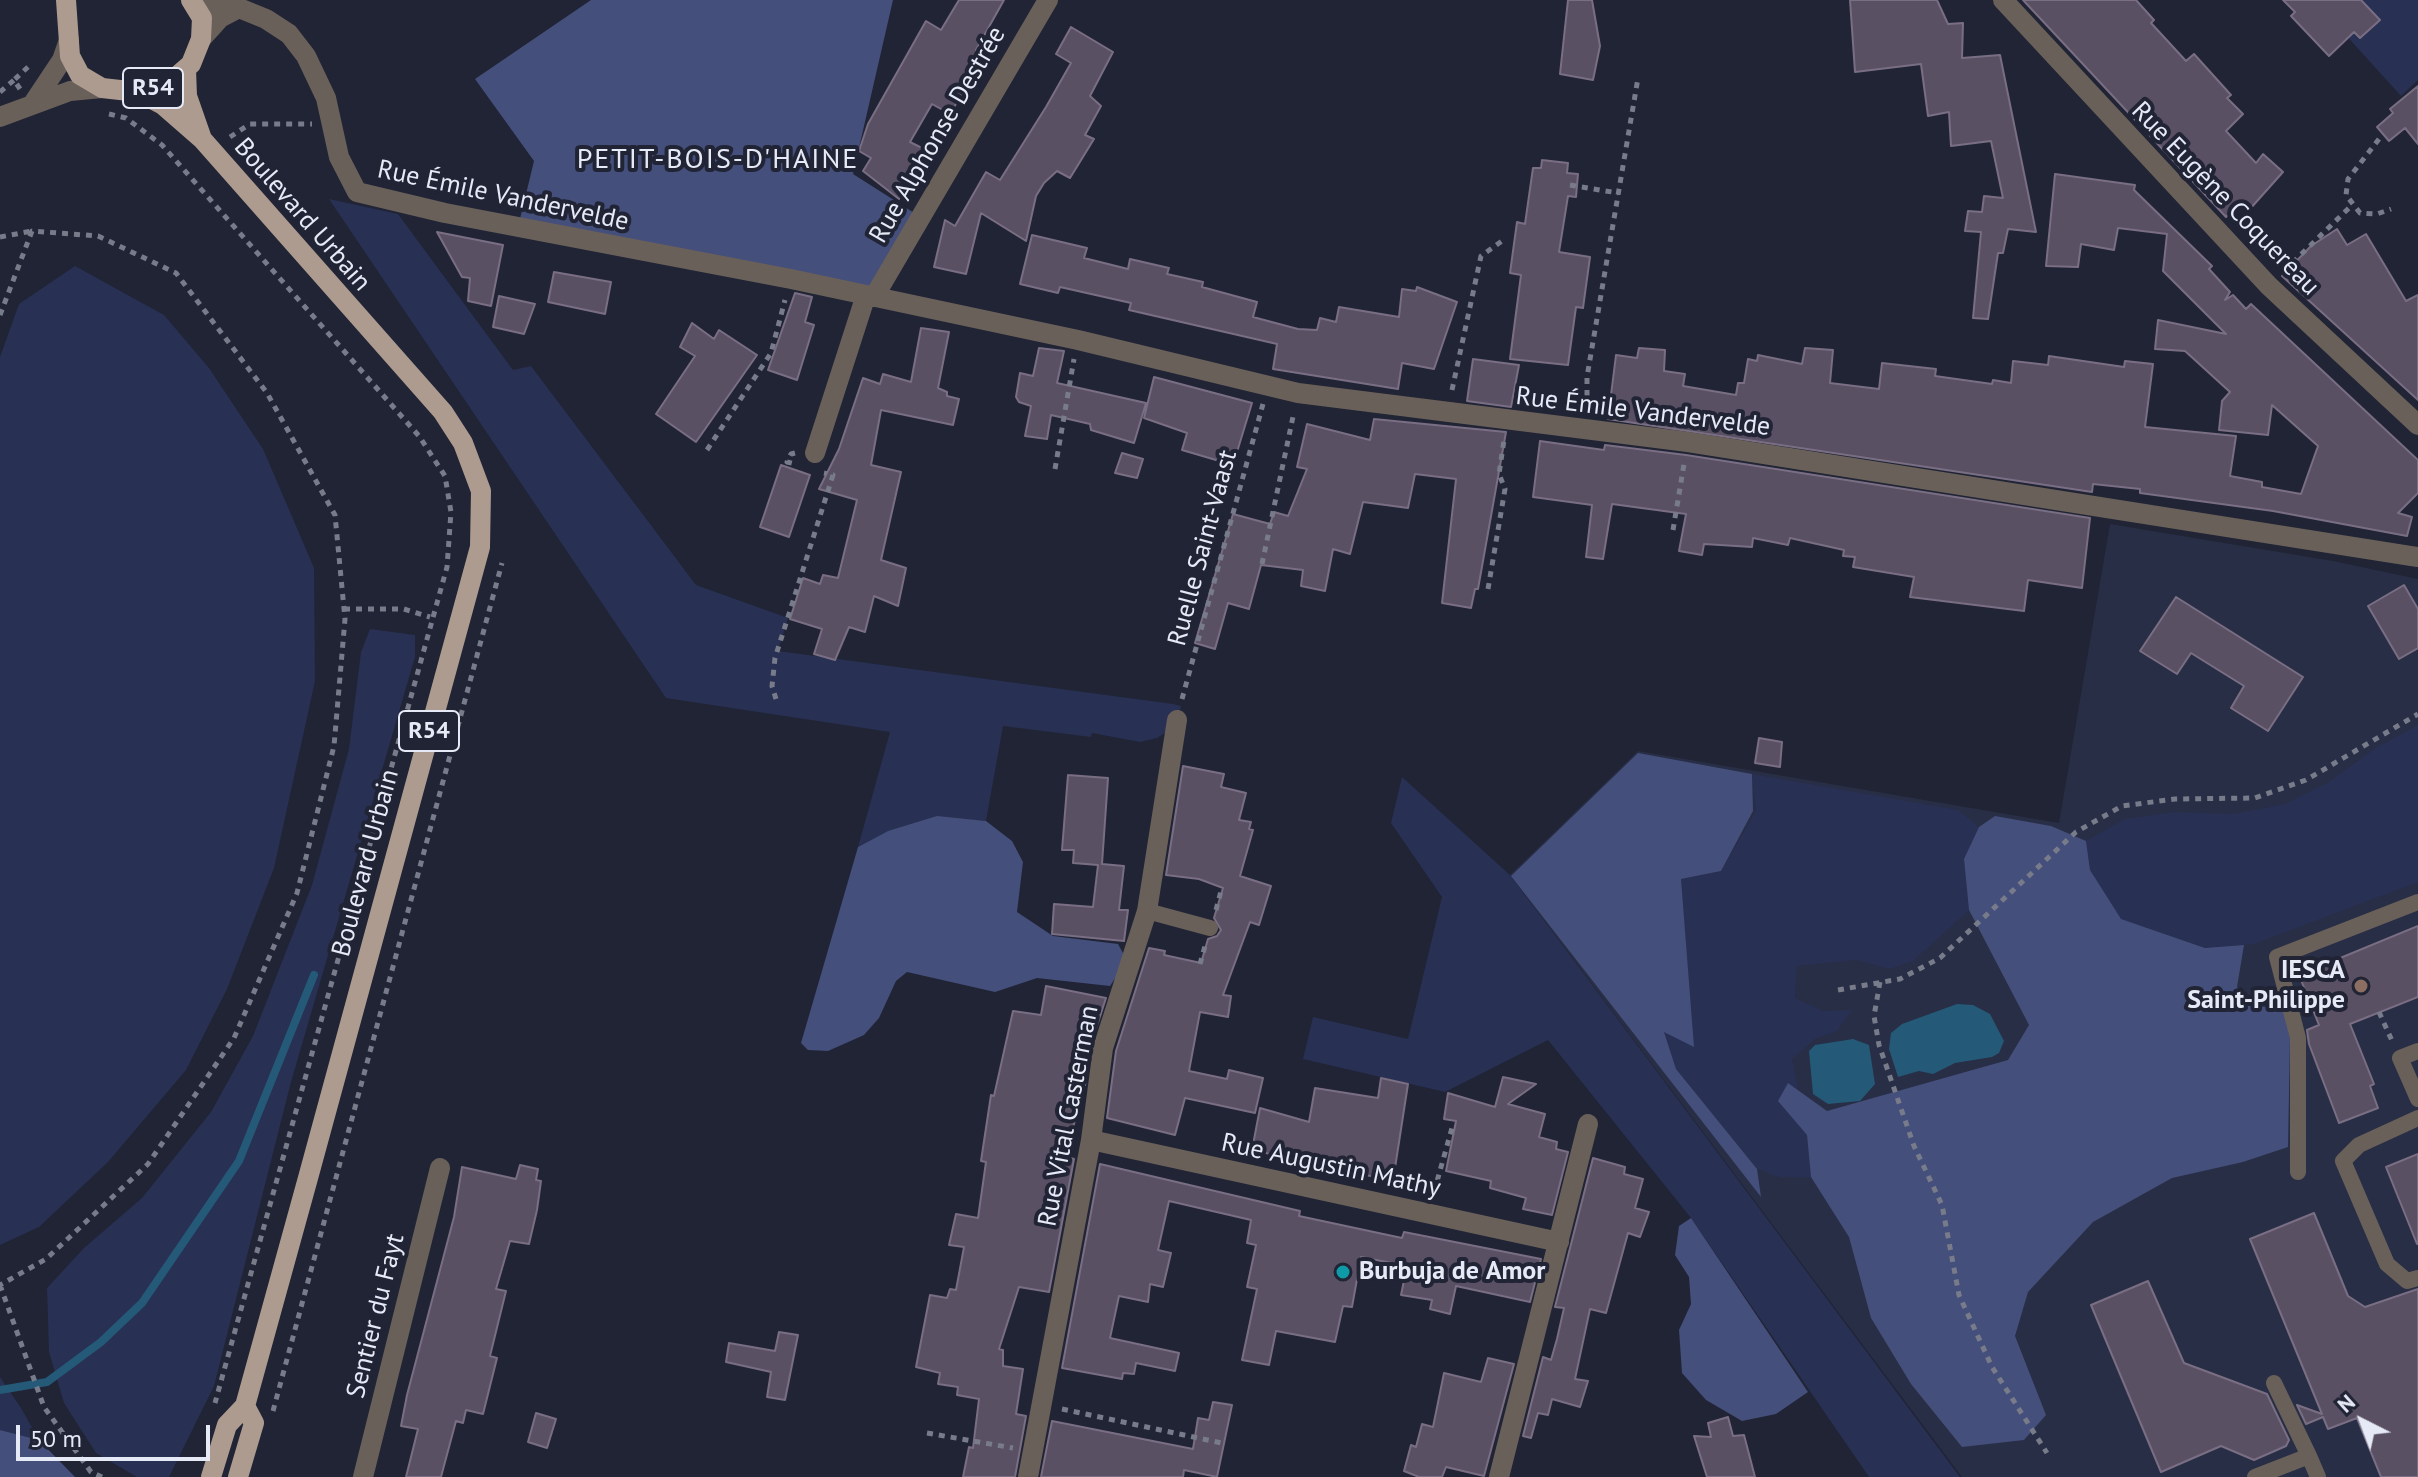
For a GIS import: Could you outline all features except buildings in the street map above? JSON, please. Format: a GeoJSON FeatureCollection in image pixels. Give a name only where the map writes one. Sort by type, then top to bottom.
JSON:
{"type":"FeatureCollection","features":[{"type":"Feature","properties":{"kind":"main road","name":"R54"},"geometry":{"type":"LineString","coordinates":[[66,0],[70,56],[80,75],[102,88],[138,92],[168,84],[186,69],[201,39],[202,18],[191,0]]}},
{"type":"Feature","properties":{"kind":"main road","name":"Boulevard Urbain"},"geometry":{"type":"LineString","coordinates":[[186,69],[187,96],[202,139]]}},
{"type":"Feature","properties":{"kind":"main road","name":"Boulevard Urbain"},"geometry":{"type":"LineString","coordinates":[[138,92],[163,105],[202,139],[443,412],[463,443],[481,491],[480,547],[245,1406],[227,1425],[211,1477]]}},
{"type":"Feature","properties":{"kind":"main road","name":"Boulevard Urbain"},"geometry":{"type":"LineString","coordinates":[[238,1477],[254,1423],[245,1406]]}},
{"type":"Feature","properties":{"kind":"street","name":"Rue Émile Vandervelde"},"geometry":{"type":"LineString","coordinates":[[191,0],[239,8],[266,19],[289,34],[306,56],[326,98],[339,157],[357,192],[445,213],[791,279],[1078,340],[1298,393],[1688,442],[2418,557]]}},
{"type":"Feature","properties":{"kind":"street","name":"Rue Alphonse Destrée"},"geometry":{"type":"LineString","coordinates":[[870,296],[1048,0]]}},
{"type":"Feature","properties":{"kind":"street","name":"Rue Eugène Coquereau"},"geometry":{"type":"LineString","coordinates":[[2003,0],[2269,286],[2418,425]]}},
{"type":"Feature","properties":{"kind":"street"},"geometry":{"type":"LineString","coordinates":[[201,39],[220,18],[239,8]]}},
{"type":"Feature","properties":{"kind":"street"},"geometry":{"type":"LineString","coordinates":[[34,102],[62,60],[69,40]]}},
{"type":"Feature","properties":{"kind":"street"},"geometry":{"type":"LineString","coordinates":[[0,117],[70,91],[102,88]]}},
{"type":"Feature","properties":{"kind":"street"},"geometry":{"type":"LineString","coordinates":[[812,463],[870,296]]}},
{"type":"Feature","properties":{"kind":"street","name":"Rue Vital Casterman"},"geometry":{"type":"LineString","coordinates":[[1028,1477],[1091,1140],[1103,1048],[1147,911],[1161,804],[1177,720]]}},
{"type":"Feature","properties":{"kind":"street"},"geometry":{"type":"LineString","coordinates":[[1499,1477],[1588,1124]]}},
{"type":"Feature","properties":{"kind":"street","name":"Rue Augustin Mathy"},"geometry":{"type":"LineString","coordinates":[[1091,1140],[1559,1242]]}},
{"type":"Feature","properties":{"kind":"street","name":"Sentier du Fayt"},"geometry":{"type":"LineString","coordinates":[[363,1477],[440,1168]]}},
{"type":"Feature","properties":{"kind":"lane"},"geometry":{"type":"LineString","coordinates":[[2298,1172],[2298,1038],[2277,957],[2418,902]]}},
{"type":"Feature","properties":{"kind":"lane"},"geometry":{"type":"LineString","coordinates":[[1147,911],[1210,928]]}},
{"type":"Feature","properties":{"kind":"lane"},"geometry":{"type":"LineString","coordinates":[[2418,1051],[2400,1058],[2418,1099]]}},
{"type":"Feature","properties":{"kind":"lane"},"geometry":{"type":"LineString","coordinates":[[2418,1118],[2359,1145],[2343,1161],[2387,1264],[2407,1281],[2418,1278]]}},
{"type":"Feature","properties":{"kind":"lane"},"geometry":{"type":"LineString","coordinates":[[2274,1383],[2318,1477]]}},
{"type":"Feature","properties":{"kind":"lane"},"geometry":{"type":"LineString","coordinates":[[2255,1477],[2309,1456]]}},
{"type":"Feature","properties":{"kind":"path"},"geometry":{"type":"LineString","coordinates":[[1589,428],[1587,377],[1638,78]]}},
{"type":"Feature","properties":{"kind":"path"},"geometry":{"type":"LineString","coordinates":[[0,92],[14,80]]}},
{"type":"Feature","properties":{"kind":"path"},"geometry":{"type":"LineString","coordinates":[[103,112],[126,118],[162,145],[428,449],[445,476],[451,512],[447,567],[430,617],[213,1411]]}},
{"type":"Feature","properties":{"kind":"path"},"geometry":{"type":"LineString","coordinates":[[223,129],[236,151]]}},
{"type":"Feature","properties":{"kind":"path"},"geometry":{"type":"LineString","coordinates":[[2379,139],[2348,179],[2346,195],[2351,206],[2370,215],[2391,209]]}},
{"type":"Feature","properties":{"kind":"path"},"geometry":{"type":"LineString","coordinates":[[1570,185],[1618,193]]}},
{"type":"Feature","properties":{"kind":"path"},"geometry":{"type":"LineString","coordinates":[[2269,286],[2351,206]]}},
{"type":"Feature","properties":{"kind":"path"},"geometry":{"type":"LineString","coordinates":[[0,237],[32,231],[98,236],[176,273],[267,393],[335,515],[344,609],[334,746],[301,878],[234,1038],[148,1164],[46,1259],[0,1285],[44,1407],[91,1472],[102,1477]]}},
{"type":"Feature","properties":{"kind":"path"},"geometry":{"type":"LineString","coordinates":[[0,315],[32,231]]}},
{"type":"Feature","properties":{"kind":"path"},"geometry":{"type":"LineString","coordinates":[[1447,414],[1481,256],[1502,241]]}},
{"type":"Feature","properties":{"kind":"path"},"geometry":{"type":"LineString","coordinates":[[707,450],[771,353],[791,279]]}},
{"type":"Feature","properties":{"kind":"path"},"geometry":{"type":"LineString","coordinates":[[1055,469],[1078,340]]}},
{"type":"Feature","properties":{"kind":"path","name":"Ruelle Saint-Vaast"},"geometry":{"type":"LineString","coordinates":[[1177,720],[1268,386]]}},
{"type":"Feature","properties":{"kind":"path"},"geometry":{"type":"LineString","coordinates":[[1262,564],[1298,393]]}},
{"type":"Feature","properties":{"kind":"path"},"geometry":{"type":"LineString","coordinates":[[1488,589],[1505,489],[1499,474],[1506,420]]}},
{"type":"Feature","properties":{"kind":"path"},"geometry":{"type":"LineString","coordinates":[[1673,530],[1688,442]]}},
{"type":"Feature","properties":{"kind":"path"},"geometry":{"type":"LineString","coordinates":[[776,699],[772,686],[775,658],[833,475],[812,463]]}},
{"type":"Feature","properties":{"kind":"path"},"geometry":{"type":"LineString","coordinates":[[271,1418],[504,557]]}},
{"type":"Feature","properties":{"kind":"path"},"geometry":{"type":"LineString","coordinates":[[344,609],[404,609],[484,634]]}},
{"type":"Feature","properties":{"kind":"path"},"geometry":{"type":"LineString","coordinates":[[1838,990],[1900,979],[1940,958],[2076,832],[2122,806],[2175,799],[2255,798],[2306,780],[2418,714]]}},
{"type":"Feature","properties":{"kind":"path"},"geometry":{"type":"LineString","coordinates":[[1880,982],[1874,1016],[1879,1045],[1914,1146],[1942,1205],[1959,1295],[1992,1367],[2047,1453]]}},
{"type":"Feature","properties":{"kind":"path"},"geometry":{"type":"LineString","coordinates":[[2379,1012],[2400,1058]]}},
{"type":"Feature","properties":{"kind":"path"},"geometry":{"type":"LineString","coordinates":[[1429,1214],[1444,1147],[1452,1128]]}},
{"type":"Feature","properties":{"kind":"path"},"geometry":{"type":"LineString","coordinates":[[1041,1405],[1226,1444]]}},
{"type":"Feature","properties":{"kind":"path"},"geometry":{"type":"LineString","coordinates":[[927,1433],[1033,1451]]}},
{"type":"Feature","properties":{"kind":"shaded area"},"geometry":{"type":"Polygon","coordinates":[[[591,0],[893,0],[853,174],[919,216],[874,297],[518,227],[534,161],[475,79],[591,0]]]}},
{"type":"Feature","properties":{"kind":"shaded area"},"geometry":{"type":"Polygon","coordinates":[[[2314,0],[2418,0],[2418,80],[2401,96],[2314,0]]]}},
{"type":"Feature","properties":{"kind":"shaded area"},"geometry":{"type":"Polygon","coordinates":[[[329,199],[398,214],[513,370],[531,366],[696,585],[788,618],[778,651],[1173,704],[1181,706],[1176,726],[1157,738],[1140,742],[1092,733],[1091,737],[1003,726],[986,821],[963,819],[888,831],[858,847],[890,732],[666,698],[329,199]]]}},
{"type":"Feature","properties":{"kind":"shaded area"},"geometry":{"type":"Polygon","coordinates":[[[75,266],[164,315],[209,368],[263,449],[314,568],[315,681],[274,868],[227,989],[186,1070],[108,1162],[39,1227],[0,1245],[0,357],[19,304],[75,266]]]}},
{"type":"Feature","properties":{"kind":"shaded area"},"geometry":{"type":"Polygon","coordinates":[[[2110,524],[2333,561],[2418,579],[2418,1477],[1962,1477],[1510,875],[1638,751],[2059,823],[2110,524]]]}},
{"type":"Feature","properties":{"kind":"shaded area"},"geometry":{"type":"Polygon","coordinates":[[[370,629],[415,635],[415,657],[291,1082],[214,1386],[169,1477],[137,1477],[96,1453],[64,1403],[49,1352],[47,1288],[84,1248],[142,1198],[211,1112],[253,1036],[312,885],[349,749],[361,652],[370,629]]]}},
{"type":"Feature","properties":{"kind":"shaded area"},"geometry":{"type":"Polygon","coordinates":[[[2418,725],[2418,882],[2254,944],[2205,948],[2120,919],[2090,870],[2086,841],[2125,819],[2175,812],[2233,814],[2285,804],[2329,782],[2377,747],[2418,725]]]}},
{"type":"Feature","properties":{"kind":"shaded area"},"geometry":{"type":"Polygon","coordinates":[[[1638,753],[1752,774],[1753,811],[1721,871],[1681,879],[1694,1047],[1664,1032],[1676,1069],[1757,1169],[1761,1197],[1511,876],[1638,753]]]}},
{"type":"Feature","properties":{"kind":"shaded area"},"geometry":{"type":"Polygon","coordinates":[[[1752,774],[1958,810],[1979,827],[1964,859],[1969,910],[1913,961],[1890,969],[1856,960],[1797,966],[1795,998],[1823,1011],[1852,1010],[1837,1031],[1815,1039],[1792,1059],[1798,1090],[1788,1083],[1807,1135],[1811,1177],[1779,1177],[1757,1169],[1676,1069],[1664,1031],[1693,1046],[1681,879],[1721,871],[1756,811],[1752,774]]]}},
{"type":"Feature","properties":{"kind":"shaded area"},"geometry":{"type":"Polygon","coordinates":[[[1402,777],[1510,875],[1960,1477],[1869,1477],[1691,1218],[1548,1040],[1445,1092],[1303,1059],[1313,1017],[1408,1039],[1442,897],[1391,823],[1402,777]]]}},
{"type":"Feature","properties":{"kind":"shaded area"},"geometry":{"type":"Polygon","coordinates":[[[937,816],[986,821],[1012,841],[1023,862],[1017,912],[1053,936],[1118,944],[1123,953],[1122,968],[1110,986],[1037,978],[995,992],[907,972],[896,981],[879,1018],[864,1035],[828,1051],[808,1050],[801,1043],[858,847],[888,831],[937,816]]]}},
{"type":"Feature","properties":{"kind":"shaded area"},"geometry":{"type":"Polygon","coordinates":[[[1995,816],[2051,826],[2086,841],[2090,870],[2121,919],[2205,948],[2244,945],[2237,987],[2257,1006],[2284,1009],[2290,1039],[2288,1147],[2243,1162],[2172,1178],[2093,1222],[2028,1292],[2015,1336],[2046,1415],[2024,1440],[1962,1447],[1911,1384],[1871,1318],[1849,1237],[1811,1177],[1807,1135],[1778,1101],[1788,1083],[1827,1111],[2008,1060],[2029,1025],[1969,910],[1964,859],[1979,827],[1995,816]]]}},
{"type":"Feature","properties":{"kind":"shaded area"},"geometry":{"type":"Polygon","coordinates":[[[1957,1004],[1973,1005],[1990,1014],[2004,1041],[1999,1053],[1955,1063],[1933,1074],[1919,1071],[1898,1077],[1889,1049],[1891,1033],[1902,1024],[1957,1004]]]}},
{"type":"Feature","properties":{"kind":"shaded area"},"geometry":{"type":"Polygon","coordinates":[[[1853,1039],[1869,1045],[1875,1084],[1860,1101],[1828,1104],[1813,1094],[1809,1051],[1815,1045],[1853,1039]]]}},
{"type":"Feature","properties":{"kind":"shaded area"},"geometry":{"type":"Polygon","coordinates":[[[1691,1218],[1808,1392],[1776,1414],[1742,1421],[1706,1400],[1682,1373],[1679,1330],[1691,1304],[1689,1277],[1675,1255],[1679,1226],[1691,1218]]]}},
{"type":"Feature","properties":{"kind":"shaded area"},"geometry":{"type":"Polygon","coordinates":[[[0,1377],[21,1408],[39,1440],[0,1430],[0,1377]]]}},
{"type":"Feature","properties":{"kind":"shaded area"},"geometry":{"type":"Polygon","coordinates":[[[0,1430],[39,1440],[75,1477],[0,1477],[0,1430]]]}},
{"type":"Feature","properties":{"kind":"waterway"},"geometry":{"type":"LineString","coordinates":[[0,1390],[47,1382],[101,1342],[142,1303],[239,1161],[314,975]]}},
{"type":"Feature","properties":{"kind":"place","name":"IESCA Saint-Philippe"},"geometry":{"type":"Point","coordinates":[2361,986]}},
{"type":"Feature","properties":{"kind":"place","name":"Burbuja de Amor"},"geometry":{"type":"Point","coordinates":[1343,1272]}},
{"type":"Feature","properties":{"kind":"district","name":"PETIT-BOIS-D'HAINE"},"geometry":{"type":"Point","coordinates":[718,160]}}]}
